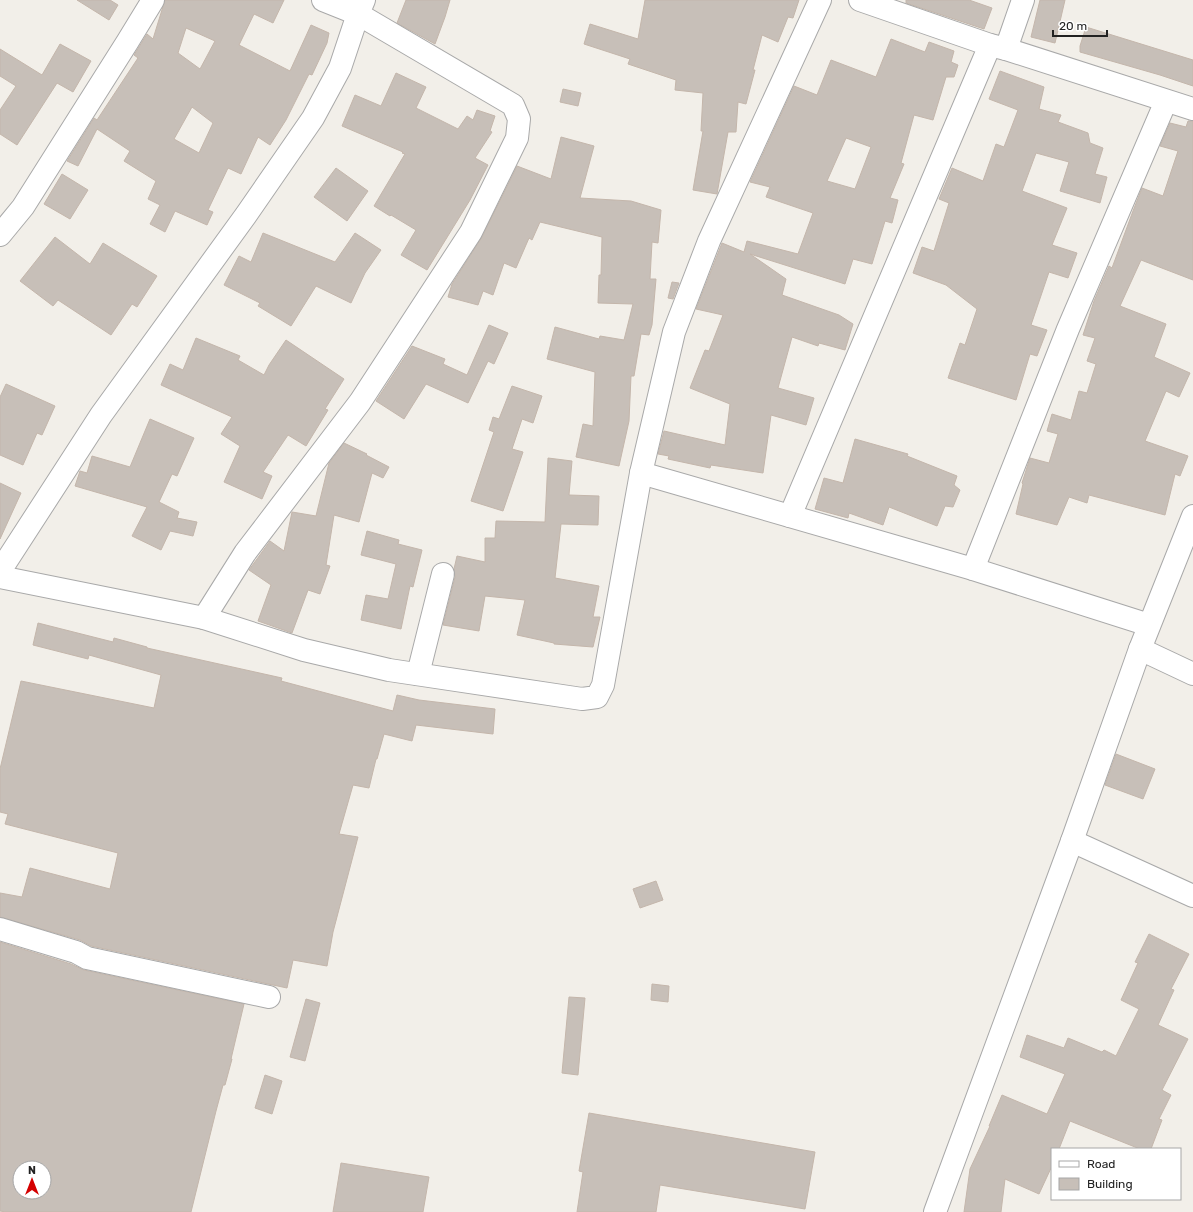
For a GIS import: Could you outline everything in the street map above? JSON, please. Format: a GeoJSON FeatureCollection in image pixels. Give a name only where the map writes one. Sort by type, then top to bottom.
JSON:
{"type":"FeatureCollection","features":[{"type":"Feature","properties":{"kind":"street"},"geometry":{"type":"LineString","coordinates":[[0,235],[23,207],[153,0]]}},
{"type":"Feature","properties":{"kind":"street"},"geometry":{"type":"LineString","coordinates":[[204,618],[245,553],[360,402],[471,232],[517,138],[519,119],[512,105],[361,7],[323,0]]}},
{"type":"Feature","properties":{"kind":"street"},"geometry":{"type":"LineString","coordinates":[[0,577],[204,618],[304,650],[388,670],[582,699],[597,697],[603,685],[641,473],[674,332],[709,241],[820,0]]}},
{"type":"Feature","properties":{"kind":"street"},"geometry":{"type":"LineString","coordinates":[[860,0],[998,47],[1193,109]]}},
{"type":"Feature","properties":{"kind":"street"},"geometry":{"type":"LineString","coordinates":[[790,516],[998,47],[1023,0]]}},
{"type":"Feature","properties":{"kind":"street"},"geometry":{"type":"LineString","coordinates":[[0,572],[100,415],[246,215],[313,118],[340,68],[361,7]]}},
{"type":"Feature","properties":{"kind":"street"},"geometry":{"type":"LineString","coordinates":[[973,569],[1068,329],[1166,101]]}},
{"type":"Feature","properties":{"kind":"street"},"geometry":{"type":"LineString","coordinates":[[641,473],[973,569],[1149,626]]}},
{"type":"Feature","properties":{"kind":"street"},"geometry":{"type":"LineString","coordinates":[[935,1212],[1072,841],[1140,649],[1193,516]]}},
{"type":"Feature","properties":{"kind":"street"},"geometry":{"type":"LineString","coordinates":[[418,674],[443,574]]}},
{"type":"Feature","properties":{"kind":"street"},"geometry":{"type":"LineString","coordinates":[[1140,649],[1193,674]]}},
{"type":"Feature","properties":{"kind":"street"},"geometry":{"type":"LineString","coordinates":[[1072,841],[1193,896]]}},
{"type":"Feature","properties":{"kind":"street"},"geometry":{"type":"LineString","coordinates":[[0,929],[76,952],[87,958],[270,997]]}},
{"type":"Feature","properties":{"kind":"building"},"geometry":{"type":"Polygon","coordinates":[[[77,0],[110,0],[118,5],[109,20],[77,0]]]}},
{"type":"Feature","properties":{"kind":"building"},"geometry":{"type":"Polygon","coordinates":[[[165,0],[284,0],[273,23],[254,14],[239,45],[290,71],[311,25],[329,33],[327,43],[312,75],[309,74],[286,120],[270,145],[258,137],[241,174],[228,168],[208,210],[213,212],[207,225],[175,211],[165,232],[150,224],[160,205],[148,199],[156,181],[124,161],[130,151],[97,129],[78,166],[67,161],[94,118],[97,120],[138,58],[134,55],[147,34],[153,39],[165,0]],[[186,28],[178,53],[200,69],[215,41],[186,28]],[[192,107],[174,139],[199,153],[213,123],[192,107]]]}},
{"type":"Feature","properties":{"kind":"building"},"geometry":{"type":"Polygon","coordinates":[[[406,0],[450,0],[435,44],[397,23],[406,0]]]}},
{"type":"Feature","properties":{"kind":"building"},"geometry":{"type":"Polygon","coordinates":[[[645,0],[799,0],[793,18],[788,17],[778,42],[762,35],[746,104],[738,102],[736,132],[728,132],[717,194],[693,190],[703,131],[701,131],[703,93],[675,90],[676,80],[628,64],[630,59],[584,44],[590,24],[638,39],[645,0]]]}},
{"type":"Feature","properties":{"kind":"building"},"geometry":{"type":"Polygon","coordinates":[[[906,0],[969,0],[992,8],[984,29],[906,3],[906,0]]]}},
{"type":"Feature","properties":{"kind":"building"},"geometry":{"type":"Polygon","coordinates":[[[1040,0],[1065,0],[1055,43],[1031,37],[1040,0]]]}},
{"type":"Feature","properties":{"kind":"building"},"geometry":{"type":"Polygon","coordinates":[[[1086,27],[1193,60],[1193,86],[1080,52],[1080,46],[1086,27]]]}},
{"type":"Feature","properties":{"kind":"building"},"geometry":{"type":"Polygon","coordinates":[[[891,39],[925,52],[929,42],[954,51],[951,62],[958,65],[954,77],[946,77],[933,120],[914,115],[901,163],[904,164],[890,198],[898,200],[892,223],[885,221],[872,264],[853,259],[845,284],[750,254],[786,279],[782,295],[839,315],[853,324],[845,350],[819,343],[818,346],[792,337],[778,388],[814,398],[806,425],[771,415],[763,473],[711,465],[710,468],[668,459],[669,456],[658,454],[664,431],[725,445],[730,404],[690,388],[705,350],[709,351],[723,315],[696,309],[722,243],[744,252],[747,241],[798,254],[813,213],[766,197],[770,187],[750,182],[794,86],[817,95],[831,60],[876,77],[891,39]],[[846,138],[827,181],[855,189],[871,147],[846,138]]]}},
{"type":"Feature","properties":{"kind":"building"},"geometry":{"type":"Polygon","coordinates":[[[60,44],[91,61],[73,92],[57,83],[17,145],[0,134],[0,110],[16,86],[0,76],[0,49],[42,75],[60,44]]]}},
{"type":"Feature","properties":{"kind":"building"},"geometry":{"type":"Polygon","coordinates":[[[1000,71],[1044,87],[1039,109],[1061,115],[1058,122],[1088,133],[1090,143],[1103,148],[1095,174],[1107,177],[1100,203],[1060,191],[1069,162],[1036,153],[1022,191],[1067,208],[1052,245],[1077,253],[1068,278],[1049,272],[1031,325],[1047,330],[1037,356],[1030,354],[1016,400],[948,378],[960,343],[965,345],[977,309],[946,285],[913,273],[922,247],[934,251],[949,203],[939,199],[952,168],[983,181],[996,144],[1004,147],[1018,110],[989,99],[1000,71]]]}},
{"type":"Feature","properties":{"kind":"building"},"geometry":{"type":"Polygon","coordinates":[[[396,73],[426,87],[416,108],[458,129],[467,116],[473,120],[477,110],[495,116],[490,131],[492,132],[475,158],[488,165],[470,200],[427,270],[401,255],[416,230],[374,206],[405,154],[342,126],[355,95],[381,106],[396,73]]]}},
{"type":"Feature","properties":{"kind":"building"},"geometry":{"type":"Polygon","coordinates":[[[563,89],[581,93],[578,106],[560,102],[563,89]]]}},
{"type":"Feature","properties":{"kind":"building"},"geometry":{"type":"Polygon","coordinates":[[[1188,121],[1193,121],[1193,280],[1141,260],[1120,306],[1166,324],[1154,357],[1190,373],[1179,397],[1166,391],[1145,441],[1188,456],[1180,476],[1175,474],[1165,515],[1089,495],[1087,503],[1069,497],[1057,525],[1016,514],[1022,483],[1030,458],[1049,463],[1058,434],[1047,431],[1052,414],[1071,420],[1079,391],[1087,393],[1096,364],[1087,361],[1095,338],[1083,335],[1094,301],[1109,266],[1112,268],[1142,188],[1163,196],[1178,151],[1160,146],[1170,123],[1186,127],[1188,121]]]}},
{"type":"Feature","properties":{"kind":"building"},"geometry":{"type":"Polygon","coordinates":[[[561,137],[594,146],[580,198],[631,201],[661,210],[658,243],[652,242],[650,279],[656,279],[652,325],[649,335],[641,334],[634,376],[631,376],[629,421],[619,466],[576,457],[583,424],[593,426],[595,372],[547,359],[555,327],[599,339],[600,336],[624,340],[633,304],[598,303],[599,275],[601,275],[602,237],[540,222],[532,240],[529,238],[516,268],[504,263],[493,295],[483,291],[478,305],[448,297],[452,284],[482,237],[517,166],[551,179],[561,137]]]}},
{"type":"Feature","properties":{"kind":"building"},"geometry":{"type":"Polygon","coordinates":[[[336,168],[368,191],[347,221],[314,197],[336,168]]]}},
{"type":"Feature","properties":{"kind":"building"},"geometry":{"type":"Polygon","coordinates":[[[62,174],[88,190],[70,219],[44,204],[62,174]]]}},
{"type":"Feature","properties":{"kind":"building"},"geometry":{"type":"Polygon","coordinates":[[[263,233],[335,262],[355,233],[381,250],[365,273],[351,303],[316,286],[291,326],[258,306],[260,303],[224,285],[239,256],[251,262],[263,233]]]}},
{"type":"Feature","properties":{"kind":"building"},"geometry":{"type":"Polygon","coordinates":[[[55,237],[90,264],[103,243],[157,276],[137,307],[132,304],[111,335],[58,300],[53,306],[20,281],[55,237]]]}},
{"type":"Feature","properties":{"kind":"building"},"geometry":{"type":"Polygon","coordinates":[[[672,282],[679,283],[673,299],[668,298],[672,282]]]}},
{"type":"Feature","properties":{"kind":"building"},"geometry":{"type":"Polygon","coordinates":[[[489,325],[508,333],[494,364],[488,361],[468,403],[426,384],[404,419],[376,401],[412,346],[445,359],[443,364],[467,375],[489,325]]]}},
{"type":"Feature","properties":{"kind":"building"},"geometry":{"type":"Polygon","coordinates":[[[196,338],[240,356],[238,360],[264,375],[286,340],[344,379],[325,409],[328,410],[306,446],[288,435],[263,472],[272,476],[262,499],[224,482],[240,446],[221,434],[232,417],[161,385],[170,364],[183,370],[196,338]]]}},
{"type":"Feature","properties":{"kind":"building"},"geometry":{"type":"Polygon","coordinates":[[[6,384],[55,406],[42,435],[37,433],[23,465],[0,455],[0,397],[6,384]]]}},
{"type":"Feature","properties":{"kind":"building"},"geometry":{"type":"Polygon","coordinates":[[[512,386],[542,396],[533,423],[522,419],[512,449],[523,452],[503,511],[471,501],[494,432],[489,430],[493,417],[499,419],[512,386]]]}},
{"type":"Feature","properties":{"kind":"building"},"geometry":{"type":"Polygon","coordinates":[[[150,419],[194,438],[177,476],[172,474],[159,502],[179,512],[177,518],[197,522],[193,536],[170,531],[161,550],[132,536],[147,507],[75,486],[80,471],[87,473],[92,456],[130,467],[150,419]]]}},
{"type":"Feature","properties":{"kind":"building"},"geometry":{"type":"Polygon","coordinates":[[[855,439],[908,454],[907,456],[957,476],[954,485],[960,490],[953,507],[945,506],[937,526],[889,507],[883,525],[849,513],[848,518],[815,509],[824,478],[843,483],[855,439]]]}},
{"type":"Feature","properties":{"kind":"building"},"geometry":{"type":"Polygon","coordinates":[[[344,443],[389,467],[383,478],[372,473],[359,522],[334,515],[326,565],[330,566],[320,594],[308,590],[292,633],[258,621],[271,585],[249,570],[270,541],[284,551],[292,512],[316,516],[329,463],[344,443]]]}},
{"type":"Feature","properties":{"kind":"building"},"geometry":{"type":"Polygon","coordinates":[[[548,458],[572,461],[569,495],[599,496],[598,525],[561,524],[555,578],[599,586],[593,617],[600,617],[593,647],[554,644],[517,635],[525,600],[485,596],[479,631],[443,625],[455,577],[454,569],[457,556],[485,562],[485,538],[495,538],[496,521],[545,522],[548,458]]]}},
{"type":"Feature","properties":{"kind":"building"},"geometry":{"type":"Polygon","coordinates":[[[0,483],[21,493],[0,539],[0,483]]]}},
{"type":"Feature","properties":{"kind":"building"},"geometry":{"type":"Polygon","coordinates":[[[367,531],[399,540],[398,544],[422,550],[413,587],[410,586],[401,629],[361,620],[366,595],[388,599],[396,564],[361,555],[367,531]]]}},
{"type":"Feature","properties":{"kind":"building"},"geometry":{"type":"Polygon","coordinates":[[[38,623],[113,642],[114,638],[147,648],[282,678],[281,681],[393,711],[397,695],[419,700],[495,709],[493,734],[416,725],[412,741],[384,734],[369,788],[353,785],[339,834],[358,837],[333,932],[327,966],[293,960],[287,988],[91,946],[80,940],[0,917],[0,893],[22,897],[30,868],[110,889],[118,853],[5,824],[8,814],[0,812],[0,769],[21,681],[154,708],[161,675],[89,655],[88,659],[33,645],[38,623]]]}},
{"type":"Feature","properties":{"kind":"building"},"geometry":{"type":"Polygon","coordinates":[[[1116,754],[1155,769],[1143,799],[1105,785],[1116,754]]]}},
{"type":"Feature","properties":{"kind":"building"},"geometry":{"type":"Polygon","coordinates":[[[656,881],[663,900],[640,908],[633,889],[656,881]]]}},
{"type":"Feature","properties":{"kind":"building"},"geometry":{"type":"Polygon","coordinates":[[[1149,934],[1189,954],[1171,989],[1174,990],[1158,1025],[1188,1039],[1162,1090],[1171,1095],[1159,1119],[1162,1120],[1151,1148],[1138,1148],[1070,1121],[1059,1148],[1051,1148],[1051,1168],[1039,1194],[1005,1179],[1001,1212],[964,1212],[970,1169],[990,1126],[1002,1095],[1047,1114],[1065,1074],[1020,1057],[1027,1035],[1064,1048],[1068,1038],[1102,1052],[1104,1050],[1116,1056],[1139,1009],[1121,1000],[1138,963],[1135,962],[1149,934]]]}},
{"type":"Feature","properties":{"kind":"building"},"geometry":{"type":"Polygon","coordinates":[[[0,942],[71,964],[84,970],[244,1004],[232,1059],[216,1111],[191,1212],[0,1211],[0,942]]]}},
{"type":"Feature","properties":{"kind":"building"},"geometry":{"type":"Polygon","coordinates":[[[652,984],[669,986],[668,1002],[651,1000],[652,984]]]}},
{"type":"Feature","properties":{"kind":"building"},"geometry":{"type":"Polygon","coordinates":[[[569,997],[585,998],[578,1075],[562,1073],[569,997]]]}},
{"type":"Feature","properties":{"kind":"building"},"geometry":{"type":"Polygon","coordinates":[[[306,999],[320,1003],[305,1061],[290,1057],[306,999]]]}},
{"type":"Feature","properties":{"kind":"building"},"geometry":{"type":"Polygon","coordinates":[[[265,1075],[282,1081],[272,1114],[255,1108],[265,1075]]]}},
{"type":"Feature","properties":{"kind":"building"},"geometry":{"type":"Polygon","coordinates":[[[589,1113],[815,1152],[805,1209],[660,1185],[656,1212],[577,1212],[583,1172],[579,1171],[589,1113]]]}},
{"type":"Feature","properties":{"kind":"building"},"geometry":{"type":"Polygon","coordinates":[[[341,1163],[429,1177],[423,1212],[333,1212],[341,1163]]]}}]}
